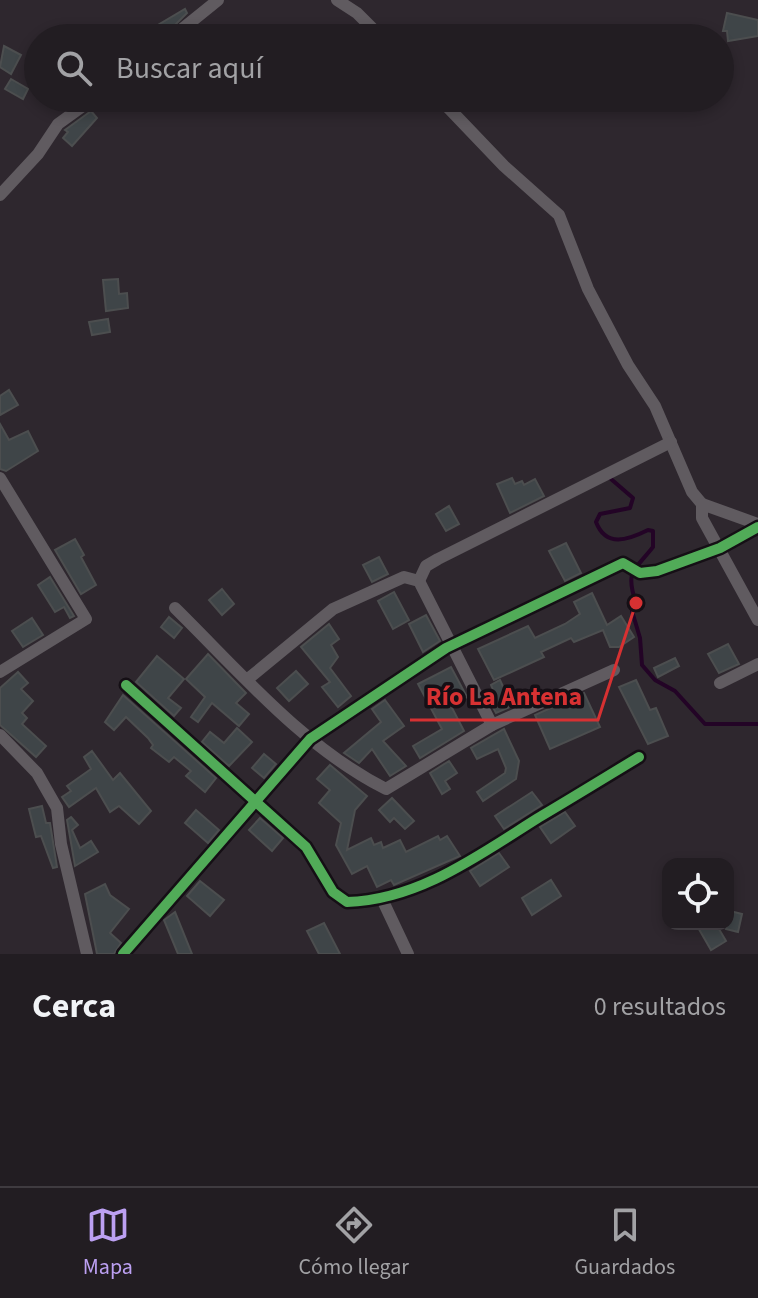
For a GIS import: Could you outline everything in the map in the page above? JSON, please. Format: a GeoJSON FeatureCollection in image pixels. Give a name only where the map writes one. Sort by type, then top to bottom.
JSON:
{"type":"FeatureCollection","features":[{"type":"Feature","properties":{"kind":"street"},"geometry":{"type":"LineString","coordinates":[[188,24],[218,0]]}},
{"type":"Feature","properties":{"kind":"street"},"geometry":{"type":"LineString","coordinates":[[337,0],[368,24]]}},
{"type":"Feature","properties":{"kind":"street"},"geometry":{"type":"LineString","coordinates":[[0,195],[38,154],[58,124],[75,112]]}},
{"type":"Feature","properties":{"kind":"street"},"geometry":{"type":"LineString","coordinates":[[452,112],[504,166],[559,215],[588,289],[628,365],[655,406],[692,492],[702,504],[757,525]]}},
{"type":"Feature","properties":{"kind":"street"},"geometry":{"type":"LineString","coordinates":[[419,581],[426,566],[438,559],[671,442]]}},
{"type":"Feature","properties":{"kind":"street"},"geometry":{"type":"LineString","coordinates":[[0,478],[86,619],[0,672]]}},
{"type":"Feature","properties":{"kind":"street"},"geometry":{"type":"LineString","coordinates":[[702,504],[702,518],[758,620]]}},
{"type":"Feature","properties":{"kind":"street"},"geometry":{"type":"LineString","coordinates":[[123,954],[310,739],[453,645],[623,563],[634,569],[657,571],[720,548],[757,525]]}},
{"type":"Feature","properties":{"kind":"street"},"geometry":{"type":"LineString","coordinates":[[248,679],[333,609],[404,577],[419,581],[492,725]]}},
{"type":"Feature","properties":{"kind":"street"},"geometry":{"type":"LineString","coordinates":[[175,608],[310,739],[359,776],[386,789],[492,725],[614,670]]}},
{"type":"Feature","properties":{"kind":"street"},"geometry":{"type":"LineString","coordinates":[[720,683],[758,664]]}},
{"type":"Feature","properties":{"kind":"street"},"geometry":{"type":"LineString","coordinates":[[126,685],[306,847],[338,898],[347,902],[382,899],[422,885],[469,861],[639,757]]}},
{"type":"Feature","properties":{"kind":"street"},"geometry":{"type":"LineString","coordinates":[[0,735],[37,773],[57,808],[61,844],[87,954]]}},
{"type":"Feature","properties":{"kind":"street"},"geometry":{"type":"LineString","coordinates":[[382,899],[408,954]]}},
{"type":"Feature","properties":{"kind":"building"},"geometry":{"type":"Polygon","coordinates":[[[185,9],[187,13],[176,24],[160,24],[185,9]]]}},
{"type":"Feature","properties":{"kind":"building"},"geometry":{"type":"Polygon","coordinates":[[[727,13],[758,20],[758,36],[734,40],[734,24],[725,24],[727,13]]]}},
{"type":"Feature","properties":{"kind":"building"},"geometry":{"type":"Polygon","coordinates":[[[4,46],[21,55],[11,74],[0,67],[4,46]]]}},
{"type":"Feature","properties":{"kind":"building"},"geometry":{"type":"Polygon","coordinates":[[[11,79],[24,87],[24,97],[23,99],[5,89],[11,79]]]}},
{"type":"Feature","properties":{"kind":"building"},"geometry":{"type":"Polygon","coordinates":[[[90,112],[97,118],[72,146],[63,138],[68,132],[65,130],[90,112]]]}},
{"type":"Feature","properties":{"kind":"building"},"geometry":{"type":"Polygon","coordinates":[[[118,279],[119,294],[127,293],[128,308],[106,311],[103,280],[118,279]]]}},
{"type":"Feature","properties":{"kind":"building"},"geometry":{"type":"Polygon","coordinates":[[[108,319],[110,332],[92,335],[89,322],[108,319]]]}},
{"type":"Feature","properties":{"kind":"building"},"geometry":{"type":"Polygon","coordinates":[[[9,390],[18,405],[0,415],[0,396],[9,390]]]}},
{"type":"Feature","properties":{"kind":"building"},"geometry":{"type":"Polygon","coordinates":[[[0,424],[9,440],[28,431],[38,451],[6,471],[0,469],[0,424]]]}},
{"type":"Feature","properties":{"kind":"building"},"geometry":{"type":"Polygon","coordinates":[[[512,478],[515,484],[522,481],[524,485],[535,479],[544,496],[510,513],[497,484],[512,478]]]}},
{"type":"Feature","properties":{"kind":"building"},"geometry":{"type":"Polygon","coordinates":[[[449,506],[459,524],[446,531],[436,514],[449,506]]]}},
{"type":"Feature","properties":{"kind":"building"},"geometry":{"type":"Polygon","coordinates":[[[75,539],[96,585],[81,594],[55,550],[75,539]]]}},
{"type":"Feature","properties":{"kind":"building"},"geometry":{"type":"Polygon","coordinates":[[[566,543],[581,573],[565,581],[549,551],[566,543]]]}},
{"type":"Feature","properties":{"kind":"building"},"geometry":{"type":"Polygon","coordinates":[[[379,557],[388,574],[372,582],[363,565],[379,557]]]}},
{"type":"Feature","properties":{"kind":"building"},"geometry":{"type":"Polygon","coordinates":[[[50,577],[74,616],[70,618],[64,607],[55,612],[38,585],[50,577]]]}},
{"type":"Feature","properties":{"kind":"building"},"geometry":{"type":"Polygon","coordinates":[[[222,589],[234,604],[222,615],[209,600],[222,589]]]}},
{"type":"Feature","properties":{"kind":"building"},"geometry":{"type":"Polygon","coordinates":[[[394,592],[409,620],[393,629],[378,601],[394,592]]]}},
{"type":"Feature","properties":{"kind":"building"},"geometry":{"type":"Polygon","coordinates":[[[592,593],[607,625],[621,616],[634,637],[619,647],[610,647],[603,630],[574,642],[571,638],[541,652],[544,657],[494,680],[478,649],[528,626],[535,638],[565,624],[580,614],[574,602],[592,593]]]}},
{"type":"Feature","properties":{"kind":"building"},"geometry":{"type":"Polygon","coordinates":[[[426,615],[440,641],[423,652],[409,624],[426,615]]]}},
{"type":"Feature","properties":{"kind":"building"},"geometry":{"type":"Polygon","coordinates":[[[169,617],[182,628],[174,638],[161,627],[169,617]]]}},
{"type":"Feature","properties":{"kind":"building"},"geometry":{"type":"Polygon","coordinates":[[[32,618],[43,635],[23,647],[12,631],[32,618]]]}},
{"type":"Feature","properties":{"kind":"building"},"geometry":{"type":"Polygon","coordinates":[[[329,624],[339,639],[331,645],[338,657],[330,668],[351,696],[338,707],[322,687],[330,682],[301,647],[329,624]]]}},
{"type":"Feature","properties":{"kind":"building"},"geometry":{"type":"Polygon","coordinates":[[[728,644],[739,664],[719,673],[708,654],[728,644]]]}},
{"type":"Feature","properties":{"kind":"building"},"geometry":{"type":"Polygon","coordinates":[[[208,654],[246,693],[236,703],[249,714],[239,726],[212,703],[198,722],[191,717],[205,697],[186,679],[208,654]]]}},
{"type":"Feature","properties":{"kind":"building"},"geometry":{"type":"Polygon","coordinates":[[[157,656],[184,679],[168,698],[181,708],[174,716],[136,682],[157,656]]]}},
{"type":"Feature","properties":{"kind":"building"},"geometry":{"type":"Polygon","coordinates":[[[675,658],[679,666],[658,677],[654,668],[675,658]]]}},
{"type":"Feature","properties":{"kind":"building"},"geometry":{"type":"Polygon","coordinates":[[[451,667],[467,697],[451,706],[464,731],[420,758],[413,746],[442,729],[418,684],[451,667]]]}},
{"type":"Feature","properties":{"kind":"building"},"geometry":{"type":"Polygon","coordinates":[[[296,671],[308,684],[289,701],[277,688],[296,671]]]}},
{"type":"Feature","properties":{"kind":"building"},"geometry":{"type":"Polygon","coordinates":[[[18,672],[28,683],[21,689],[33,701],[22,713],[27,718],[22,724],[46,746],[36,757],[0,725],[0,688],[18,672]]]}},
{"type":"Feature","properties":{"kind":"building"},"geometry":{"type":"Polygon","coordinates":[[[500,680],[512,706],[496,713],[489,700],[496,697],[491,685],[500,680]]]}},
{"type":"Feature","properties":{"kind":"building"},"geometry":{"type":"Polygon","coordinates":[[[636,680],[650,710],[656,708],[668,736],[648,744],[619,687],[636,680]]]}},
{"type":"Feature","properties":{"kind":"building"},"geometry":{"type":"Polygon","coordinates":[[[584,693],[600,727],[550,749],[535,715],[584,693]]]}},
{"type":"Feature","properties":{"kind":"building"},"geometry":{"type":"Polygon","coordinates":[[[123,695],[216,778],[205,792],[186,776],[191,771],[174,757],[169,762],[151,748],[153,745],[148,738],[126,717],[114,730],[105,722],[123,695]]]}},
{"type":"Feature","properties":{"kind":"building"},"geometry":{"type":"Polygon","coordinates":[[[385,700],[404,726],[383,741],[406,766],[390,776],[372,749],[359,763],[344,753],[381,722],[372,709],[385,700]]]}},
{"type":"Feature","properties":{"kind":"building"},"geometry":{"type":"Polygon","coordinates":[[[237,728],[252,742],[229,766],[202,742],[210,732],[224,743],[237,728]]]}},
{"type":"Feature","properties":{"kind":"building"},"geometry":{"type":"Polygon","coordinates":[[[504,729],[519,761],[516,779],[483,801],[477,792],[505,773],[506,768],[498,749],[477,759],[471,748],[504,729]]]}},
{"type":"Feature","properties":{"kind":"building"},"geometry":{"type":"Polygon","coordinates":[[[92,751],[113,780],[120,773],[151,811],[139,824],[119,806],[110,812],[96,788],[69,807],[62,797],[71,791],[67,786],[91,769],[84,757],[92,751]]]}},
{"type":"Feature","properties":{"kind":"building"},"geometry":{"type":"Polygon","coordinates":[[[264,754],[276,764],[264,778],[252,768],[264,754]]]}},
{"type":"Feature","properties":{"kind":"building"},"geometry":{"type":"Polygon","coordinates":[[[449,761],[457,773],[445,781],[450,789],[442,794],[430,773],[449,761]]]}},
{"type":"Feature","properties":{"kind":"building"},"geometry":{"type":"Polygon","coordinates":[[[330,765],[367,796],[355,810],[347,850],[371,838],[374,845],[381,842],[383,848],[400,840],[406,852],[438,836],[440,840],[447,836],[460,856],[394,885],[391,880],[377,887],[367,866],[352,874],[336,845],[341,823],[319,803],[330,790],[317,779],[330,765]]]}},
{"type":"Feature","properties":{"kind":"building"},"geometry":{"type":"Polygon","coordinates":[[[532,792],[542,805],[504,829],[495,816],[532,792]]]}},
{"type":"Feature","properties":{"kind":"building"},"geometry":{"type":"Polygon","coordinates":[[[392,798],[414,821],[405,829],[394,818],[390,822],[379,810],[392,798]]]}},
{"type":"Feature","properties":{"kind":"building"},"geometry":{"type":"Polygon","coordinates":[[[42,806],[46,823],[50,823],[57,867],[53,868],[41,836],[36,837],[29,809],[42,806]]]}},
{"type":"Feature","properties":{"kind":"building"},"geometry":{"type":"Polygon","coordinates":[[[196,810],[219,830],[208,843],[185,823],[196,810]]]}},
{"type":"Feature","properties":{"kind":"building"},"geometry":{"type":"Polygon","coordinates":[[[565,812],[575,826],[551,843],[540,827],[565,812]]]}},
{"type":"Feature","properties":{"kind":"building"},"geometry":{"type":"Polygon","coordinates":[[[71,817],[78,825],[72,830],[80,848],[91,841],[98,852],[75,866],[67,820],[71,817]]]}},
{"type":"Feature","properties":{"kind":"building"},"geometry":{"type":"Polygon","coordinates":[[[260,818],[283,838],[272,851],[249,830],[260,818]]]}},
{"type":"Feature","properties":{"kind":"building"},"geometry":{"type":"Polygon","coordinates":[[[499,853],[509,867],[480,886],[470,871],[499,853]]]}},
{"type":"Feature","properties":{"kind":"building"},"geometry":{"type":"Polygon","coordinates":[[[551,880],[561,896],[532,915],[522,898],[551,880]]]}},
{"type":"Feature","properties":{"kind":"building"},"geometry":{"type":"Polygon","coordinates":[[[200,881],[224,900],[210,916],[187,896],[200,881]]]}},
{"type":"Feature","properties":{"kind":"building"},"geometry":{"type":"Polygon","coordinates":[[[105,884],[110,895],[129,909],[110,933],[121,943],[114,954],[97,954],[85,894],[105,884]]]}},
{"type":"Feature","properties":{"kind":"building"},"geometry":{"type":"Polygon","coordinates":[[[175,912],[192,954],[178,954],[164,920],[175,912]]]}},
{"type":"Feature","properties":{"kind":"building"},"geometry":{"type":"Polygon","coordinates":[[[734,912],[742,914],[738,932],[730,930],[734,930],[734,912]]]}},
{"type":"Feature","properties":{"kind":"building"},"geometry":{"type":"Polygon","coordinates":[[[324,923],[340,954],[319,954],[307,931],[324,923]]]}},
{"type":"Feature","properties":{"kind":"building"},"geometry":{"type":"Polygon","coordinates":[[[699,930],[720,930],[726,941],[711,950],[699,930]]]}},
{"type":"Feature","properties":{"kind":"waterway"},"geometry":{"type":"LineString","coordinates":[[611,479],[633,498],[630,508],[600,514],[596,522],[600,530],[618,540],[653,531],[653,547],[633,572],[631,584],[636,603],[632,611],[640,638],[642,665],[655,680],[675,691],[705,724],[758,724]]}},
{"type":"Feature","properties":{"kind":"cycle path"},"geometry":{"type":"LineString","coordinates":[[123,954],[310,739],[446,648],[623,563],[640,573],[657,571],[720,548],[758,527]]}},
{"type":"Feature","properties":{"kind":"cycle path"},"geometry":{"type":"LineString","coordinates":[[126,685],[306,847],[333,892],[347,902],[399,893],[447,873],[639,757]]}},
{"type":"Feature","properties":{"kind":"place","name":"Río La Antena"},"geometry":{"type":"Point","coordinates":[636,603]}}]}
